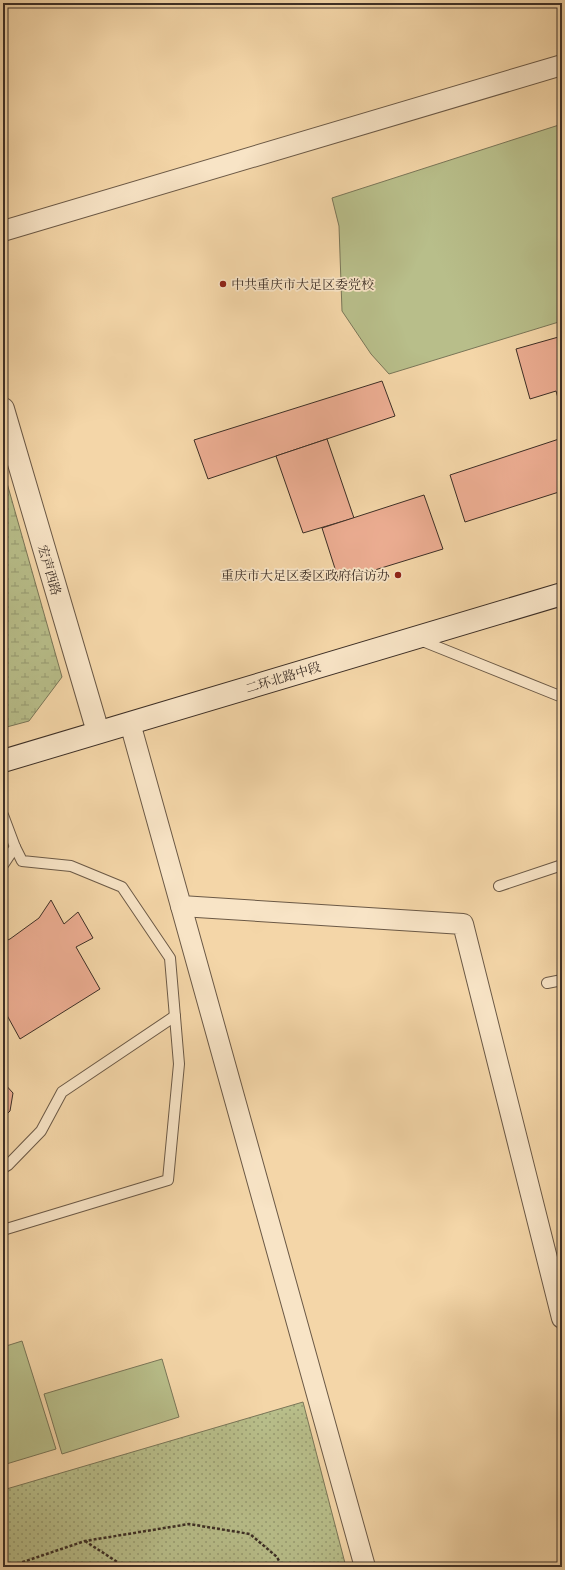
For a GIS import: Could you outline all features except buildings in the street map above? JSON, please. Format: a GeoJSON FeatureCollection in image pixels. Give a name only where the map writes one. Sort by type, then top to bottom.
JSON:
{"type":"FeatureCollection","features":[{"type":"Feature","properties":{"kind":"main road","name":"宏声西路"},"geometry":{"type":"LineString","coordinates":[[3,409],[98,732]]}},
{"type":"Feature","properties":{"kind":"main road","name":"二环北路中段"},"geometry":{"type":"LineString","coordinates":[[3,761],[562,594]]}},
{"type":"Feature","properties":{"kind":"street"},"geometry":{"type":"LineString","coordinates":[[3,231],[562,65]]}},
{"type":"Feature","properties":{"kind":"street"},"geometry":{"type":"LineString","coordinates":[[130,723],[365,1567]]}},
{"type":"Feature","properties":{"kind":"street"},"geometry":{"type":"LineString","coordinates":[[181,906],[463,924],[562,1318]]}},
{"type":"Feature","properties":{"kind":"lane"},"geometry":{"type":"LineString","coordinates":[[415,638],[562,697]]}},
{"type":"Feature","properties":{"kind":"lane"},"geometry":{"type":"LineString","coordinates":[[3,815],[22,861],[71,866],[122,887],[170,958],[179,1064],[168,1180],[3,1230]]}},
{"type":"Feature","properties":{"kind":"lane"},"geometry":{"type":"LineString","coordinates":[[3,865],[15,847]]}},
{"type":"Feature","properties":{"kind":"lane"},"geometry":{"type":"LineString","coordinates":[[499,886],[562,865]]}},
{"type":"Feature","properties":{"kind":"lane"},"geometry":{"type":"LineString","coordinates":[[546,983],[562,980]]}},
{"type":"Feature","properties":{"kind":"lane"},"geometry":{"type":"LineString","coordinates":[[3,1168],[8,1165],[41,1131],[62,1092],[175,1016]]}},
{"type":"Feature","properties":{"kind":"path"},"geometry":{"type":"LineString","coordinates":[[8,1567],[85,1541],[189,1524],[250,1534],[277,1557],[282,1567]]}},
{"type":"Feature","properties":{"kind":"path"},"geometry":{"type":"LineString","coordinates":[[85,1541],[125,1567]]}},
{"type":"Feature","properties":{"kind":"green space"},"geometry":{"type":"Polygon","coordinates":[[[562,124],[562,321],[389,374],[371,354],[342,311],[339,226],[332,198],[562,124]]]}},
{"type":"Feature","properties":{"kind":"green space"},"geometry":{"type":"Polygon","coordinates":[[[3,469],[62,677],[29,721],[3,728],[3,469]]]}},
{"type":"Feature","properties":{"kind":"green space"},"geometry":{"type":"Polygon","coordinates":[[[22,1341],[56,1449],[3,1465],[3,1347],[22,1341]]]}},
{"type":"Feature","properties":{"kind":"green space"},"geometry":{"type":"Polygon","coordinates":[[[162,1359],[179,1417],[62,1454],[44,1394],[162,1359]]]}},
{"type":"Feature","properties":{"kind":"green space"},"geometry":{"type":"Polygon","coordinates":[[[303,1402],[346,1567],[4,1567],[3,1490],[303,1402]]]}},
{"type":"Feature","properties":{"kind":"place","name":"中共重庆市大足区委党校"},"geometry":{"type":"Point","coordinates":[223,284]}},
{"type":"Feature","properties":{"kind":"place","name":"重庆市大足区委区政府信访办"},"geometry":{"type":"Point","coordinates":[398,575]}}]}
